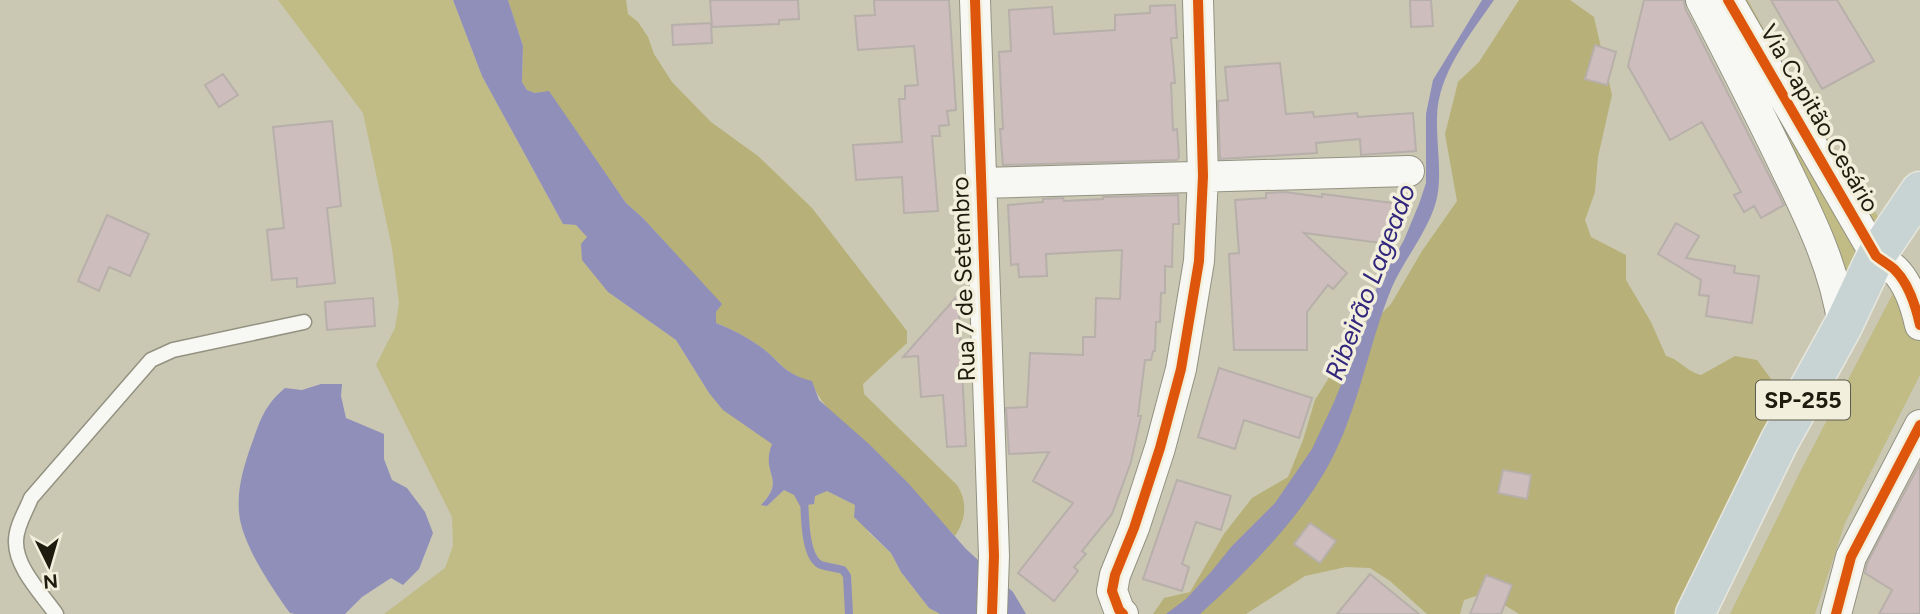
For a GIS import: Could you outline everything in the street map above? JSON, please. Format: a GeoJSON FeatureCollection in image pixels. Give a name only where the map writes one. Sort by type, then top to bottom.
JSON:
{"type":"FeatureCollection","features":[{"type":"Feature","properties":{"kind":"highway","name":"SP-255"},"geometry":{"type":"LineString","coordinates":[[1695,614],[1779,442],[1843,326],[1877,256],[1909,213]]}},
{"type":"Feature","properties":{"kind":"street","name":"Rua 7 de Setembro"},"geometry":{"type":"LineString","coordinates":[[975,0],[995,556],[992,614]]}},
{"type":"Feature","properties":{"kind":"street"},"geometry":{"type":"LineString","coordinates":[[1123,614],[1112,591],[1115,575],[1160,448],[1181,369],[1199,261],[1203,176],[1198,0]]}},
{"type":"Feature","properties":{"kind":"street","name":"Via Capitão Cesário"},"geometry":{"type":"LineString","coordinates":[[1701,0],[1764,122],[1822,245],[1839,295],[1843,326]]}},
{"type":"Feature","properties":{"kind":"street","name":"Via Capitão Cesário"},"geometry":{"type":"LineString","coordinates":[[1728,0],[1877,256],[1896,271],[1914,304],[1920,325]]}},
{"type":"Feature","properties":{"kind":"street"},"geometry":{"type":"LineString","coordinates":[[981,183],[1409,171]]}},
{"type":"Feature","properties":{"kind":"street"},"geometry":{"type":"LineString","coordinates":[[1836,614],[1852,557],[1920,425]]}},
{"type":"Feature","properties":{"kind":"lane"},"geometry":{"type":"LineString","coordinates":[[56,614],[21,564],[16,541],[31,498],[151,360],[173,350],[304,322]]}},
{"type":"Feature","properties":{"kind":"shaded area"},"geometry":{"type":"Polygon","coordinates":[[[278,0],[453,0],[482,76],[563,224],[576,225],[588,238],[608,292],[676,340],[709,393],[742,423],[773,444],[769,462],[772,488],[762,504],[767,506],[784,490],[806,495],[827,491],[855,505],[869,533],[891,553],[901,572],[929,608],[940,614],[384,614],[445,568],[453,546],[452,517],[376,365],[395,328],[399,303],[392,248],[363,113],[278,0]]]}},
{"type":"Feature","properties":{"kind":"shaded area"},"geometry":{"type":"Polygon","coordinates":[[[508,0],[626,0],[628,14],[638,22],[648,37],[654,54],[672,82],[711,122],[758,156],[812,208],[907,331],[907,343],[863,384],[864,394],[961,491],[964,510],[955,536],[880,456],[829,410],[812,382],[789,371],[750,340],[716,323],[716,312],[721,304],[643,218],[626,203],[549,92],[535,93],[527,90],[522,82],[523,46],[508,0]]]}},
{"type":"Feature","properties":{"kind":"shaded area"},"geometry":{"type":"Polygon","coordinates":[[[1519,0],[1570,0],[1594,17],[1612,95],[1598,157],[1595,192],[1585,220],[1591,237],[1626,255],[1626,280],[1651,322],[1666,356],[1701,375],[1735,356],[1757,360],[1786,399],[1682,614],[1519,614],[1485,593],[1464,600],[1460,614],[1427,614],[1390,581],[1370,568],[1346,567],[1305,576],[1246,614],[1153,614],[1164,598],[1190,592],[1224,534],[1252,498],[1288,477],[1315,400],[1348,347],[1391,304],[1422,251],[1457,201],[1445,134],[1458,82],[1479,62],[1519,0]]]}},
{"type":"Feature","properties":{"kind":"shaded area"},"geometry":{"type":"Polygon","coordinates":[[[1721,0],[1748,0],[1794,85],[1891,237],[1844,316],[1721,0]]]}},
{"type":"Feature","properties":{"kind":"shaded area"},"geometry":{"type":"Polygon","coordinates":[[[1903,274],[1908,285],[1920,343],[1920,375],[1845,523],[1815,614],[1730,614],[1801,470],[1903,274]]]}},
{"type":"Feature","properties":{"kind":"water"},"geometry":{"type":"Polygon","coordinates":[[[453,0],[508,0],[523,46],[522,82],[527,90],[535,93],[549,91],[626,203],[722,304],[716,312],[716,323],[756,343],[788,371],[812,381],[819,400],[909,484],[966,549],[1013,592],[1026,614],[940,614],[929,608],[901,572],[891,553],[854,517],[855,505],[827,491],[815,496],[814,504],[800,506],[794,495],[784,490],[767,506],[761,505],[772,488],[769,454],[772,444],[723,410],[709,393],[676,340],[608,292],[582,260],[581,244],[587,237],[576,225],[563,224],[482,76],[453,0]]]}},
{"type":"Feature","properties":{"kind":"water"},"geometry":{"type":"Polygon","coordinates":[[[1482,0],[1494,0],[1457,55],[1443,85],[1439,101],[1439,181],[1436,202],[1427,224],[1392,287],[1339,445],[1302,507],[1253,563],[1200,614],[1166,614],[1186,599],[1232,546],[1275,503],[1312,449],[1367,321],[1374,293],[1404,240],[1426,183],[1426,114],[1433,80],[1482,0]]]}},
{"type":"Feature","properties":{"kind":"water"},"geometry":{"type":"Polygon","coordinates":[[[321,384],[342,384],[341,396],[346,418],[384,434],[384,459],[392,480],[407,488],[425,512],[433,533],[419,569],[403,585],[391,578],[362,597],[345,614],[295,614],[290,613],[283,603],[251,551],[241,524],[239,494],[249,451],[268,406],[285,388],[302,390],[321,384]]]}},
{"type":"Feature","properties":{"kind":"building"},"geometry":{"type":"Polygon","coordinates":[[[710,0],[798,0],[799,19],[779,20],[779,24],[712,27],[710,0]]]}},
{"type":"Feature","properties":{"kind":"building"},"geometry":{"type":"Polygon","coordinates":[[[874,0],[949,0],[956,110],[947,111],[949,125],[939,126],[940,136],[932,136],[938,211],[904,213],[902,177],[856,180],[853,145],[902,142],[899,99],[905,99],[905,86],[918,85],[914,46],[858,50],[855,16],[875,15],[874,0]]]}},
{"type":"Feature","properties":{"kind":"building"},"geometry":{"type":"Polygon","coordinates":[[[1410,0],[1431,0],[1433,26],[1411,27],[1410,0]]]}},
{"type":"Feature","properties":{"kind":"building"},"geometry":{"type":"Polygon","coordinates":[[[1644,0],[1684,0],[1685,8],[1784,205],[1761,218],[1754,206],[1744,212],[1734,195],[1741,192],[1702,122],[1670,140],[1628,66],[1644,0]]]}},
{"type":"Feature","properties":{"kind":"building"},"geometry":{"type":"Polygon","coordinates":[[[1771,0],[1837,0],[1874,61],[1822,89],[1771,0]]]}},
{"type":"Feature","properties":{"kind":"building"},"geometry":{"type":"Polygon","coordinates":[[[1175,5],[1177,38],[1171,38],[1175,83],[1171,83],[1173,130],[1177,129],[1177,160],[1003,165],[999,52],[1011,51],[1009,10],[1052,7],[1054,34],[1115,30],[1115,15],[1150,13],[1150,6],[1175,5]]]}},
{"type":"Feature","properties":{"kind":"building"},"geometry":{"type":"Polygon","coordinates":[[[711,23],[712,43],[673,45],[672,25],[711,23]]]}},
{"type":"Feature","properties":{"kind":"building"},"geometry":{"type":"Polygon","coordinates":[[[1595,45],[1616,52],[1607,85],[1585,79],[1595,45]]]}},
{"type":"Feature","properties":{"kind":"building"},"geometry":{"type":"Polygon","coordinates":[[[1280,63],[1286,114],[1313,112],[1314,117],[1357,113],[1358,117],[1413,113],[1416,151],[1361,155],[1360,139],[1316,143],[1317,153],[1220,159],[1218,101],[1228,100],[1225,67],[1280,63]]]}},
{"type":"Feature","properties":{"kind":"building"},"geometry":{"type":"Polygon","coordinates":[[[223,74],[238,95],[219,107],[205,85],[223,74]]]}},
{"type":"Feature","properties":{"kind":"building"},"geometry":{"type":"Polygon","coordinates":[[[332,121],[341,206],[327,208],[335,283],[297,287],[297,278],[272,280],[267,230],[284,228],[273,127],[332,121]]]}},
{"type":"Feature","properties":{"kind":"building"},"geometry":{"type":"Polygon","coordinates":[[[1285,192],[1393,203],[1388,244],[1304,233],[1347,273],[1333,289],[1328,285],[1307,312],[1307,350],[1234,350],[1229,254],[1239,253],[1235,200],[1266,198],[1266,193],[1285,192]]]}},
{"type":"Feature","properties":{"kind":"building"},"geometry":{"type":"Polygon","coordinates":[[[1178,195],[1179,224],[1173,224],[1172,267],[1165,266],[1165,293],[1161,293],[1160,322],[1156,322],[1155,351],[1151,360],[1145,360],[1138,416],[1141,416],[1131,462],[1112,514],[1082,551],[1086,554],[1074,567],[1078,571],[1054,601],[1018,573],[1073,503],[1033,481],[1049,452],[1009,454],[1006,408],[1027,407],[1030,353],[1083,355],[1083,337],[1095,337],[1096,298],[1120,299],[1122,250],[1046,254],[1047,276],[1019,277],[1018,264],[1011,265],[1008,205],[1043,202],[1043,199],[1063,198],[1064,201],[1178,195]]]}},
{"type":"Feature","properties":{"kind":"building"},"geometry":{"type":"Polygon","coordinates":[[[107,215],[149,234],[130,276],[109,267],[99,291],[78,281],[107,215]]]}},
{"type":"Feature","properties":{"kind":"building"},"geometry":{"type":"Polygon","coordinates":[[[1676,223],[1699,236],[1686,258],[1735,266],[1734,273],[1759,276],[1752,323],[1706,316],[1709,296],[1699,295],[1701,280],[1658,254],[1676,223]]]}},
{"type":"Feature","properties":{"kind":"building"},"geometry":{"type":"Polygon","coordinates":[[[958,295],[966,446],[947,447],[943,395],[921,397],[918,356],[903,357],[958,295]]]}},
{"type":"Feature","properties":{"kind":"building"},"geometry":{"type":"Polygon","coordinates":[[[373,298],[375,326],[327,330],[325,302],[373,298]]]}},
{"type":"Feature","properties":{"kind":"building"},"geometry":{"type":"Polygon","coordinates":[[[1219,368],[1312,398],[1299,438],[1244,420],[1235,449],[1198,437],[1219,368]]]}},
{"type":"Feature","properties":{"kind":"building"},"geometry":{"type":"Polygon","coordinates":[[[1920,463],[1920,614],[1879,614],[1892,590],[1865,573],[1867,563],[1920,463]]]}},
{"type":"Feature","properties":{"kind":"building"},"geometry":{"type":"Polygon","coordinates":[[[1503,470],[1531,475],[1527,499],[1498,493],[1503,470]]]}},
{"type":"Feature","properties":{"kind":"building"},"geometry":{"type":"Polygon","coordinates":[[[1177,480],[1231,496],[1221,530],[1196,522],[1182,564],[1189,567],[1182,591],[1143,579],[1177,480]]]}},
{"type":"Feature","properties":{"kind":"building"},"geometry":{"type":"Polygon","coordinates":[[[1310,523],[1336,541],[1320,563],[1294,544],[1310,523]]]}},
{"type":"Feature","properties":{"kind":"building"},"geometry":{"type":"Polygon","coordinates":[[[1370,574],[1419,614],[1337,614],[1370,574]]]}},
{"type":"Feature","properties":{"kind":"building"},"geometry":{"type":"Polygon","coordinates":[[[1486,575],[1512,585],[1501,614],[1470,614],[1486,575]]]}},
{"type":"Feature","properties":{"kind":"waterway"},"geometry":{"type":"LineString","coordinates":[[804,497],[806,534],[811,554],[821,565],[843,570],[847,576],[849,614]]}},
{"type":"Feature","properties":{"kind":"cycle path"},"geometry":{"type":"LineString","coordinates":[[975,0],[994,556],[992,614]]}},
{"type":"Feature","properties":{"kind":"cycle path"},"geometry":{"type":"LineString","coordinates":[[1123,614],[1112,591],[1115,575],[1134,528],[1160,448],[1181,369],[1199,261],[1203,176],[1198,0]]}},
{"type":"Feature","properties":{"kind":"cycle path"},"geometry":{"type":"LineString","coordinates":[[1728,0],[1876,256],[1895,270],[1908,288],[1920,325]]}},
{"type":"Feature","properties":{"kind":"cycle path"},"geometry":{"type":"LineString","coordinates":[[1836,614],[1851,557],[1920,425]]}},
{"type":"Feature","properties":{"kind":"water label","name":"Ribeirão Lageado"},"geometry":{"type":"Point","coordinates":[1370,282]}}]}
